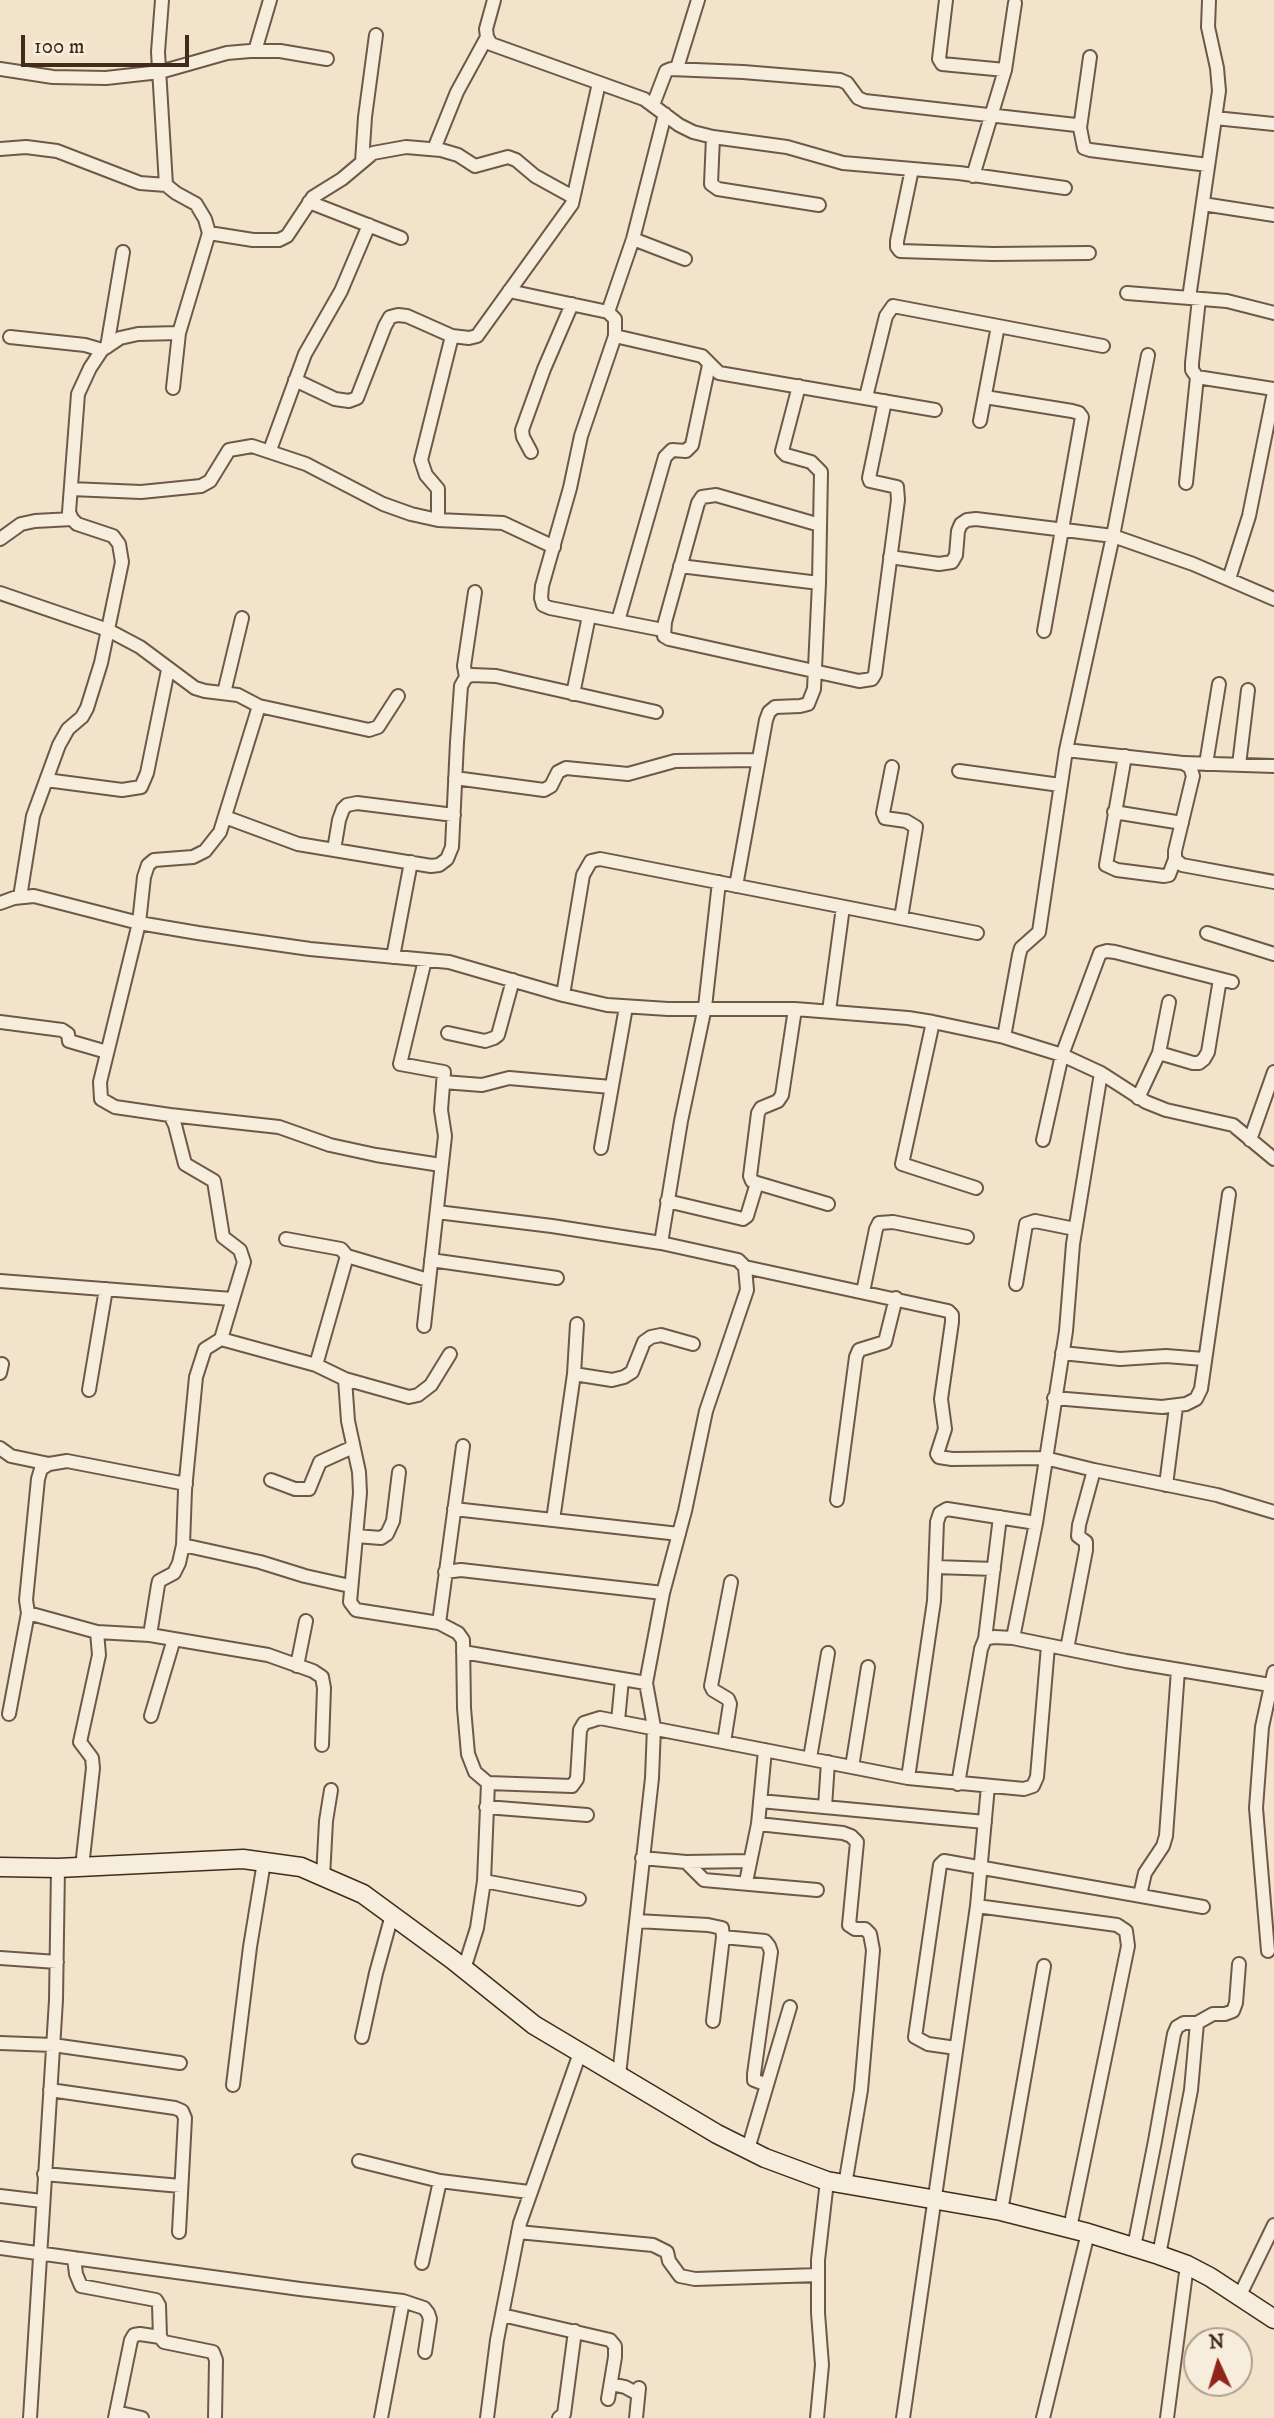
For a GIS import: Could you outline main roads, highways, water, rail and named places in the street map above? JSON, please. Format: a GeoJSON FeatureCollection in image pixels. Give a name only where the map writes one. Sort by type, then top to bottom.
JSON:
{"type":"FeatureCollection","features":[{"type":"Feature","properties":{"kind":"main road"},"geometry":{"type":"LineString","coordinates":[[0,1867],[58,1868],[243,1859],[301,1867],[363,1894],[534,2025],[717,2134],[795,2171],[845,2185],[1002,2211],[1134,2246],[1187,2265],[1274,2319]]}}]}
